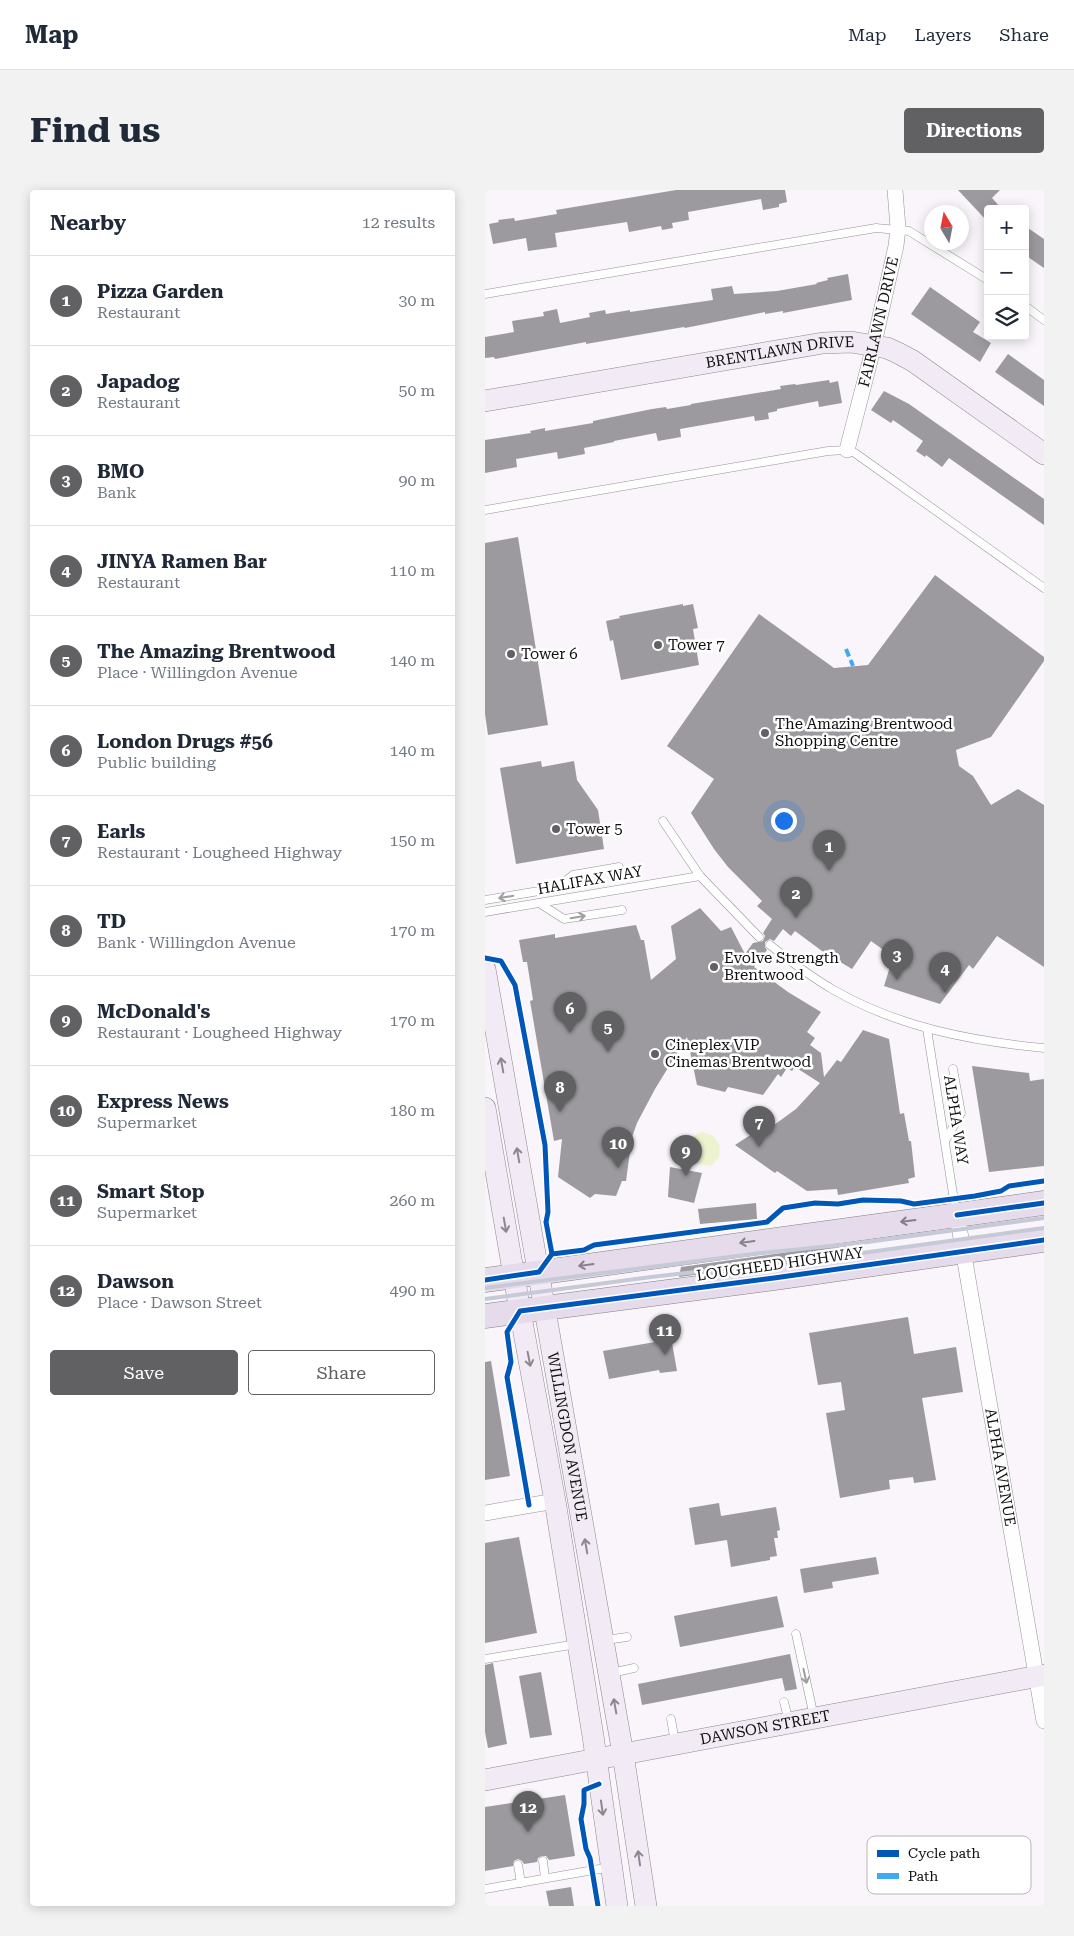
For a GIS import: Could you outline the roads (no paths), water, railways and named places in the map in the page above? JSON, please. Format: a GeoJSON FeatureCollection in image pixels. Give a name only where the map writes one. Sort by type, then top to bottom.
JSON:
{"type":"FeatureCollection","features":[{"type":"Feature","properties":{"kind":"main road","name":"BRENTLAWN DRIVE"},"geometry":{"type":"LineString","coordinates":[[485,401],[840,341],[887,348],[913,361],[1044,454]]}},
{"type":"Feature","properties":{"kind":"main road","name":"WILLINGDON AVENUE"},"geometry":{"type":"LineString","coordinates":[[485,969],[623,1754],[646,1906]]}},
{"type":"Feature","properties":{"kind":"main road","name":"WILLINGDON AVENUE"},"geometry":{"type":"LineString","coordinates":[[485,1108],[495,1189],[514,1275],[555,1501],[617,1906]]}},
{"type":"Feature","properties":{"kind":"main road","name":"LOUGHEED HIGHWAY"},"geometry":{"type":"LineString","coordinates":[[485,1280],[1044,1203]]}},
{"type":"Feature","properties":{"kind":"main road","name":"LOUGHEED HIGHWAY"},"geometry":{"type":"LineString","coordinates":[[485,1316],[1044,1240]]}},
{"type":"Feature","properties":{"kind":"main road","name":"DAWSON STREET"},"geometry":{"type":"LineString","coordinates":[[485,1780],[1040,1676]]}},
{"type":"Feature","properties":{"kind":"street","name":"FAIRLAWN DRIVE"},"geometry":{"type":"LineString","coordinates":[[847,450],[873,345],[898,228],[895,190]]}},
{"type":"Feature","properties":{"kind":"street","name":"ALPHA AVENUE"},"geometry":{"type":"LineString","coordinates":[[957,1215],[1040,1676],[1044,1721]]}},
{"type":"Feature","properties":{"kind":"street"},"geometry":{"type":"LineString","coordinates":[[485,1513],[555,1501]]}},
{"type":"Feature","properties":{"kind":"lane"},"geometry":{"type":"LineString","coordinates":[[485,294],[876,228],[898,228],[909,231],[984,278]]}},
{"type":"Feature","properties":{"kind":"lane"},"geometry":{"type":"LineString","coordinates":[[1029,309],[1044,320]]}},
{"type":"Feature","properties":{"kind":"lane"},"geometry":{"type":"LineString","coordinates":[[485,510],[828,451],[847,450],[855,453],[1044,588]]}},
{"type":"Feature","properties":{"kind":"lane"},"geometry":{"type":"LineString","coordinates":[[663,821],[699,876],[759,937]]}},
{"type":"Feature","properties":{"kind":"lane"},"geometry":{"type":"LineString","coordinates":[[485,900],[557,888],[573,875],[619,867]]}},
{"type":"Feature","properties":{"kind":"lane","name":"HALIFAX WAY"},"geometry":{"type":"LineString","coordinates":[[485,912],[699,876]]}},
{"type":"Feature","properties":{"kind":"lane"},"geometry":{"type":"LineString","coordinates":[[539,903],[564,919],[622,910]]}},
{"type":"Feature","properties":{"kind":"lane"},"geometry":{"type":"LineString","coordinates":[[770,945],[833,990],[875,1010],[927,1029],[983,1040],[1044,1048]]}},
{"type":"Feature","properties":{"kind":"lane","name":"ALPHA WAY"},"geometry":{"type":"LineString","coordinates":[[927,1029],[957,1215]]}},
{"type":"Feature","properties":{"kind":"lane"},"geometry":{"type":"LineString","coordinates":[[945,1141],[961,1113],[953,1069]]}},
{"type":"Feature","properties":{"kind":"lane"},"geometry":{"type":"LineString","coordinates":[[796,1634],[814,1718]]}},
{"type":"Feature","properties":{"kind":"lane"},"geometry":{"type":"LineString","coordinates":[[603,1641],[627,1637]]}},
{"type":"Feature","properties":{"kind":"lane"},"geometry":{"type":"LineString","coordinates":[[485,1659],[578,1644]]}},
{"type":"Feature","properties":{"kind":"lane"},"geometry":{"type":"LineString","coordinates":[[609,1674],[634,1668]]}},
{"type":"Feature","properties":{"kind":"lane"},"geometry":{"type":"LineString","coordinates":[[784,1702],[789,1723]]}},
{"type":"Feature","properties":{"kind":"lane"},"geometry":{"type":"LineString","coordinates":[[671,1720],[675,1744]]}},
{"type":"Feature","properties":{"kind":"lane"},"geometry":{"type":"LineString","coordinates":[[543,1861],[545,1878]]}},
{"type":"Feature","properties":{"kind":"lane"},"geometry":{"type":"LineString","coordinates":[[518,1865],[521,1883]]}},
{"type":"Feature","properties":{"kind":"lane"},"geometry":{"type":"LineString","coordinates":[[485,1889],[611,1867]]}},
{"type":"Feature","properties":{"kind":"railway"},"geometry":{"type":"LineString","coordinates":[[485,1288],[761,1253],[860,1243],[1044,1218]]}},
{"type":"Feature","properties":{"kind":"railway"},"geometry":{"type":"LineString","coordinates":[[485,1299],[651,1277],[862,1253],[1044,1228]]}},
{"type":"Feature","properties":{"kind":"place","name":"Tower 7"},"geometry":{"type":"Point","coordinates":[658,645]}},
{"type":"Feature","properties":{"kind":"place","name":"Tower 6"},"geometry":{"type":"Point","coordinates":[511,654]}},
{"type":"Feature","properties":{"kind":"place","name":"The Amazing Brentwood Shopping Centre"},"geometry":{"type":"Point","coordinates":[765,733]}},
{"type":"Feature","properties":{"kind":"place","name":"Tower 5"},"geometry":{"type":"Point","coordinates":[556,829]}},
{"type":"Feature","properties":{"kind":"place","name":"Pizza Garden"},"geometry":{"type":"Point","coordinates":[829,871]}},
{"type":"Feature","properties":{"kind":"place","name":"Japadog"},"geometry":{"type":"Point","coordinates":[796,918]}},
{"type":"Feature","properties":{"kind":"place","name":"Evolve Strength Brentwood"},"geometry":{"type":"Point","coordinates":[714,967]}},
{"type":"Feature","properties":{"kind":"place","name":"BMO"},"geometry":{"type":"Point","coordinates":[897,980]}},
{"type":"Feature","properties":{"kind":"place","name":"JINYA Ramen Bar"},"geometry":{"type":"Point","coordinates":[945,993]}},
{"type":"Feature","properties":{"kind":"place","name":"London Drugs #56"},"geometry":{"type":"Point","coordinates":[570,1033]}},
{"type":"Feature","properties":{"kind":"place","name":"The Amazing Brentwood"},"geometry":{"type":"Point","coordinates":[608,1052]}},
{"type":"Feature","properties":{"kind":"place","name":"Cineplex VIP Cinemas Brentwood"},"geometry":{"type":"Point","coordinates":[655,1054]}},
{"type":"Feature","properties":{"kind":"place","name":"TD"},"geometry":{"type":"Point","coordinates":[560,1112]}},
{"type":"Feature","properties":{"kind":"place","name":"Earls"},"geometry":{"type":"Point","coordinates":[759,1147]}},
{"type":"Feature","properties":{"kind":"place","name":"Express News"},"geometry":{"type":"Point","coordinates":[618,1168]}},
{"type":"Feature","properties":{"kind":"place","name":"McDonald's"},"geometry":{"type":"Point","coordinates":[686,1176]}},
{"type":"Feature","properties":{"kind":"place","name":"Smart Stop"},"geometry":{"type":"Point","coordinates":[665,1355]}},
{"type":"Feature","properties":{"kind":"place","name":"Dawson"},"geometry":{"type":"Point","coordinates":[528,1832]}}]}
